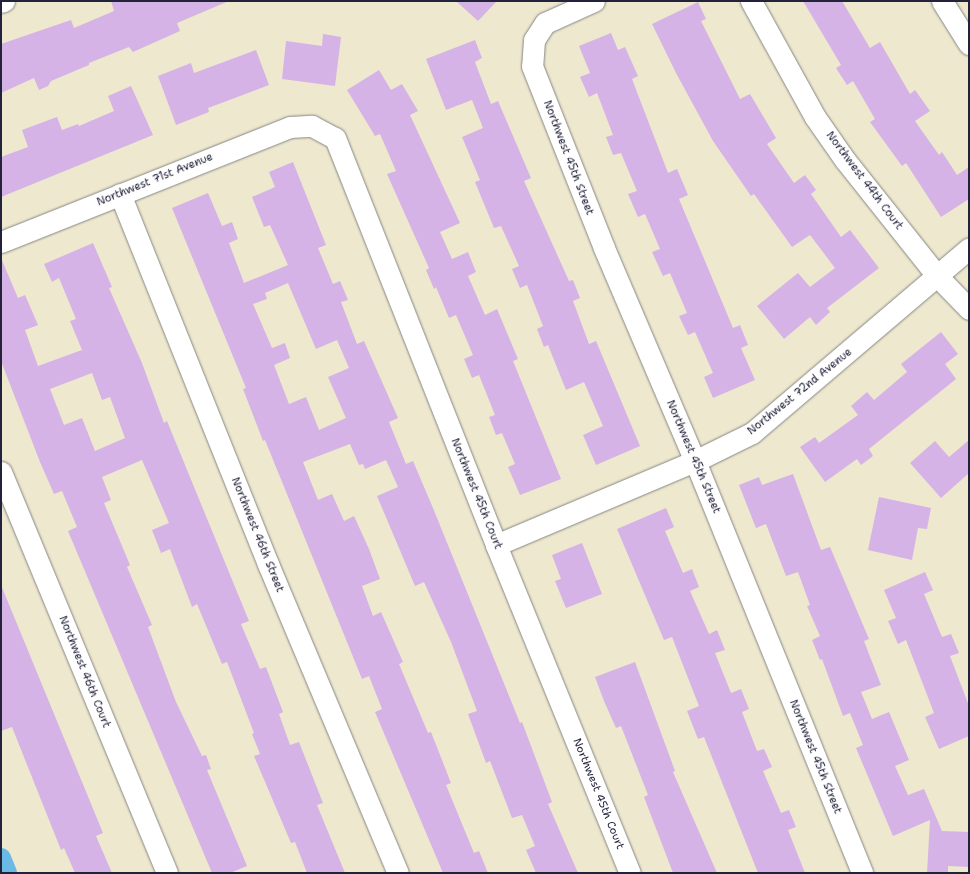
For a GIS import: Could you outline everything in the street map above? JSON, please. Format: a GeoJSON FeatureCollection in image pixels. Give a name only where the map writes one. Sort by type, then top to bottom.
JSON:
{"type":"FeatureCollection","features":[{"type":"Feature","properties":{"kind":"street","name":"Northwest 45th Street"},"geometry":{"type":"LineString","coordinates":[[594,1],[545,23],[534,40],[532,66],[604,248],[696,460],[862,873]]}},
{"type":"Feature","properties":{"kind":"street","name":"Northwest 44th Court"},"geometry":{"type":"LineString","coordinates":[[751,1],[816,117],[845,160],[938,277],[969,309]]}},
{"type":"Feature","properties":{"kind":"street"},"geometry":{"type":"LineString","coordinates":[[942,1],[969,44]]}},
{"type":"Feature","properties":{"kind":"street","name":"Northwest 71st Avenue"},"geometry":{"type":"LineString","coordinates":[[1,242],[290,127],[312,126]]}},
{"type":"Feature","properties":{"kind":"street","name":"Northwest 45th Court"},"geometry":{"type":"LineString","coordinates":[[312,126],[335,138],[496,545],[630,873]]}},
{"type":"Feature","properties":{"kind":"street","name":"Northwest 46th Street"},"geometry":{"type":"LineString","coordinates":[[120,194],[268,564],[398,873]]}},
{"type":"Feature","properties":{"kind":"street","name":"Northwest 72nd Avenue"},"geometry":{"type":"LineString","coordinates":[[496,545],[696,460],[752,434],[938,277],[969,248]]}},
{"type":"Feature","properties":{"kind":"street","name":"Northwest 46th Court"},"geometry":{"type":"LineString","coordinates":[[1,472],[167,873]]}},
{"type":"Feature","properties":{"kind":"building"},"geometry":{"type":"Polygon","coordinates":[[[111,1],[229,1],[177,23],[180,31],[133,52],[129,47],[89,63],[89,65],[51,81],[48,86],[39,90],[34,78],[1,93],[1,44],[71,20],[74,28],[114,11],[111,1]]]}},
{"type":"Feature","properties":{"kind":"building"},"geometry":{"type":"Polygon","coordinates":[[[456,1],[497,1],[478,21],[456,1]]]}},
{"type":"Feature","properties":{"kind":"building"},"geometry":{"type":"Polygon","coordinates":[[[803,1],[842,1],[870,48],[880,42],[910,94],[915,90],[930,111],[915,121],[939,155],[942,152],[957,175],[969,167],[969,199],[941,217],[906,163],[902,166],[870,122],[875,119],[853,81],[847,85],[836,68],[841,65],[803,1]]]}},
{"type":"Feature","properties":{"kind":"building"},"geometry":{"type":"Polygon","coordinates":[[[698,2],[706,19],[701,21],[740,99],[750,94],[776,138],[767,144],[794,183],[805,175],[816,190],[811,194],[841,237],[850,230],[879,268],[827,308],[830,312],[816,325],[810,317],[784,339],[757,306],[798,273],[810,287],[835,268],[810,235],[792,247],[754,194],[751,196],[713,141],[676,73],[652,24],[698,2]]]}},
{"type":"Feature","properties":{"kind":"building"},"geometry":{"type":"Polygon","coordinates":[[[611,33],[618,50],[625,47],[638,76],[632,79],[668,173],[677,169],[688,195],[679,199],[733,328],[740,325],[748,345],[741,348],[755,380],[713,398],[704,377],[713,373],[695,332],[688,335],[679,316],[687,313],[670,273],[663,276],[652,252],[660,249],[645,214],[638,217],[628,194],[637,191],[621,153],[613,155],[606,137],[613,135],[597,93],[589,97],[580,77],[590,73],[579,46],[611,33]]]}},
{"type":"Feature","properties":{"kind":"building"},"geometry":{"type":"Polygon","coordinates":[[[323,34],[341,37],[335,86],[282,79],[286,41],[322,46],[323,34]]]}},
{"type":"Feature","properties":{"kind":"building"},"geometry":{"type":"Polygon","coordinates":[[[475,40],[482,58],[475,62],[491,104],[498,101],[531,178],[524,181],[569,281],[573,280],[580,298],[573,301],[589,344],[596,341],[640,446],[596,465],[583,435],[603,426],[584,382],[566,390],[548,345],[544,347],[537,329],[543,326],[527,285],[520,288],[512,269],[519,266],[501,226],[494,228],[475,182],[480,180],[462,137],[483,128],[472,100],[446,110],[426,59],[475,40]]]}},
{"type":"Feature","properties":{"kind":"building"},"geometry":{"type":"Polygon","coordinates":[[[256,50],[269,85],[208,108],[209,112],[176,125],[158,76],[191,63],[194,73],[256,50]]]}},
{"type":"Feature","properties":{"kind":"building"},"geometry":{"type":"Polygon","coordinates":[[[379,70],[391,90],[402,84],[418,111],[410,115],[460,223],[440,232],[452,259],[468,252],[476,272],[468,276],[485,315],[497,309],[518,359],[513,361],[561,479],[520,495],[508,467],[515,464],[502,433],[496,435],[489,417],[495,415],[479,375],[472,378],[464,359],[473,355],[456,315],[449,318],[436,287],[434,289],[426,270],[429,268],[387,174],[396,171],[380,134],[375,136],[347,90],[379,70]]]}},
{"type":"Feature","properties":{"kind":"building"},"geometry":{"type":"Polygon","coordinates":[[[131,86],[153,135],[1,197],[1,157],[28,147],[22,130],[57,117],[62,130],[78,124],[79,126],[114,111],[108,96],[131,86]]]}},
{"type":"Feature","properties":{"kind":"building"},"geometry":{"type":"Polygon","coordinates":[[[293,162],[326,245],[318,248],[333,284],[340,281],[348,300],[341,302],[357,344],[364,341],[398,418],[389,422],[406,464],[413,461],[433,508],[520,723],[522,722],[552,802],[548,804],[578,873],[536,873],[526,850],[535,846],[522,815],[512,818],[490,761],[486,763],[468,714],[477,711],[451,642],[424,582],[415,586],[377,496],[398,487],[386,460],[365,469],[363,464],[359,465],[350,444],[303,462],[318,500],[332,494],[344,521],[354,516],[369,549],[380,579],[362,586],[373,616],[381,612],[403,662],[399,664],[428,733],[431,732],[451,783],[446,785],[474,853],[479,851],[488,873],[443,873],[375,712],[382,709],[369,676],[362,679],[265,440],[263,441],[243,389],[246,388],[172,208],[208,193],[222,226],[232,222],[238,239],[229,243],[244,283],[288,265],[270,225],[264,227],[252,197],[275,187],[269,172],[293,162]],[[288,283],[265,293],[267,299],[253,304],[272,348],[285,343],[290,358],[274,365],[289,404],[306,397],[319,430],[346,418],[328,377],[349,368],[337,340],[316,349],[288,283]]]}},
{"type":"Feature","properties":{"kind":"building"},"geometry":{"type":"Polygon","coordinates":[[[93,243],[112,287],[109,288],[142,363],[164,423],[167,421],[249,621],[241,624],[260,669],[266,667],[283,712],[279,714],[290,745],[299,742],[323,803],[317,805],[345,873],[307,873],[295,842],[291,843],[254,756],[260,754],[252,734],[254,733],[227,662],[222,664],[197,604],[192,607],[170,549],[161,553],[152,530],[169,523],[142,460],[102,477],[111,500],[104,503],[130,565],[127,567],[152,625],[148,627],[176,702],[202,756],[206,755],[211,769],[207,770],[247,866],[230,873],[212,873],[68,531],[77,527],[62,491],[54,494],[1,361],[1,258],[18,298],[25,295],[38,325],[25,330],[38,366],[82,350],[70,321],[76,319],[59,278],[52,282],[44,264],[93,243]],[[92,373],[50,389],[64,425],[82,418],[95,451],[125,438],[110,397],[102,400],[92,373]]]}},
{"type":"Feature","properties":{"kind":"building"},"geometry":{"type":"Polygon","coordinates":[[[941,332],[958,354],[945,364],[956,379],[869,449],[873,456],[861,465],[857,459],[825,482],[800,447],[815,437],[819,443],[858,415],[851,406],[867,392],[874,400],[907,372],[901,364],[941,332]]]}},
{"type":"Feature","properties":{"kind":"building"},"geometry":{"type":"Polygon","coordinates":[[[969,440],[969,473],[941,498],[910,463],[935,441],[949,457],[969,440]]]}},
{"type":"Feature","properties":{"kind":"building"},"geometry":{"type":"Polygon","coordinates":[[[793,474],[821,550],[830,547],[869,639],[864,641],[881,685],[861,692],[872,719],[889,712],[909,760],[895,766],[908,795],[924,789],[942,831],[969,832],[969,867],[948,866],[948,873],[927,873],[930,820],[893,836],[856,748],[863,745],[850,713],[843,716],[822,659],[820,660],[812,640],[820,636],[807,606],[810,605],[798,572],[786,576],[766,524],[756,528],[739,485],[759,477],[762,485],[793,474]]]}},
{"type":"Feature","properties":{"kind":"building"},"geometry":{"type":"Polygon","coordinates":[[[879,497],[931,508],[927,529],[918,528],[912,560],[868,550],[879,497]]]}},
{"type":"Feature","properties":{"kind":"building"},"geometry":{"type":"Polygon","coordinates":[[[666,508],[674,527],[665,531],[683,573],[692,569],[699,587],[690,591],[709,634],[717,630],[725,650],[715,653],[731,693],[741,689],[749,709],[742,712],[757,751],[764,749],[772,767],[763,771],[781,813],[789,810],[796,827],[788,830],[805,873],[758,873],[704,737],[698,739],[687,711],[699,706],[672,637],[664,640],[617,529],[666,508]]]}},
{"type":"Feature","properties":{"kind":"building"},"geometry":{"type":"Polygon","coordinates":[[[582,543],[602,594],[566,608],[555,581],[561,579],[552,555],[582,543]]]}},
{"type":"Feature","properties":{"kind":"building"},"geometry":{"type":"Polygon","coordinates":[[[925,572],[933,590],[924,594],[942,637],[951,634],[959,653],[950,656],[969,706],[969,736],[939,749],[925,717],[934,713],[906,640],[898,644],[888,621],[896,618],[884,590],[925,572]]]}},
{"type":"Feature","properties":{"kind":"building"},"geometry":{"type":"Polygon","coordinates":[[[1,585],[103,833],[96,836],[112,873],[75,873],[64,848],[61,850],[12,727],[1,731],[1,585]]]}},
{"type":"Feature","properties":{"kind":"building"},"geometry":{"type":"Polygon","coordinates":[[[635,662],[675,771],[673,772],[717,873],[673,873],[644,797],[648,795],[621,726],[616,728],[604,701],[595,677],[635,662]]]}},
{"type":"Feature","properties":{"kind":"waterway"},"geometry":{"type":"LineString","coordinates":[[1,858],[7,873]]}}]}
